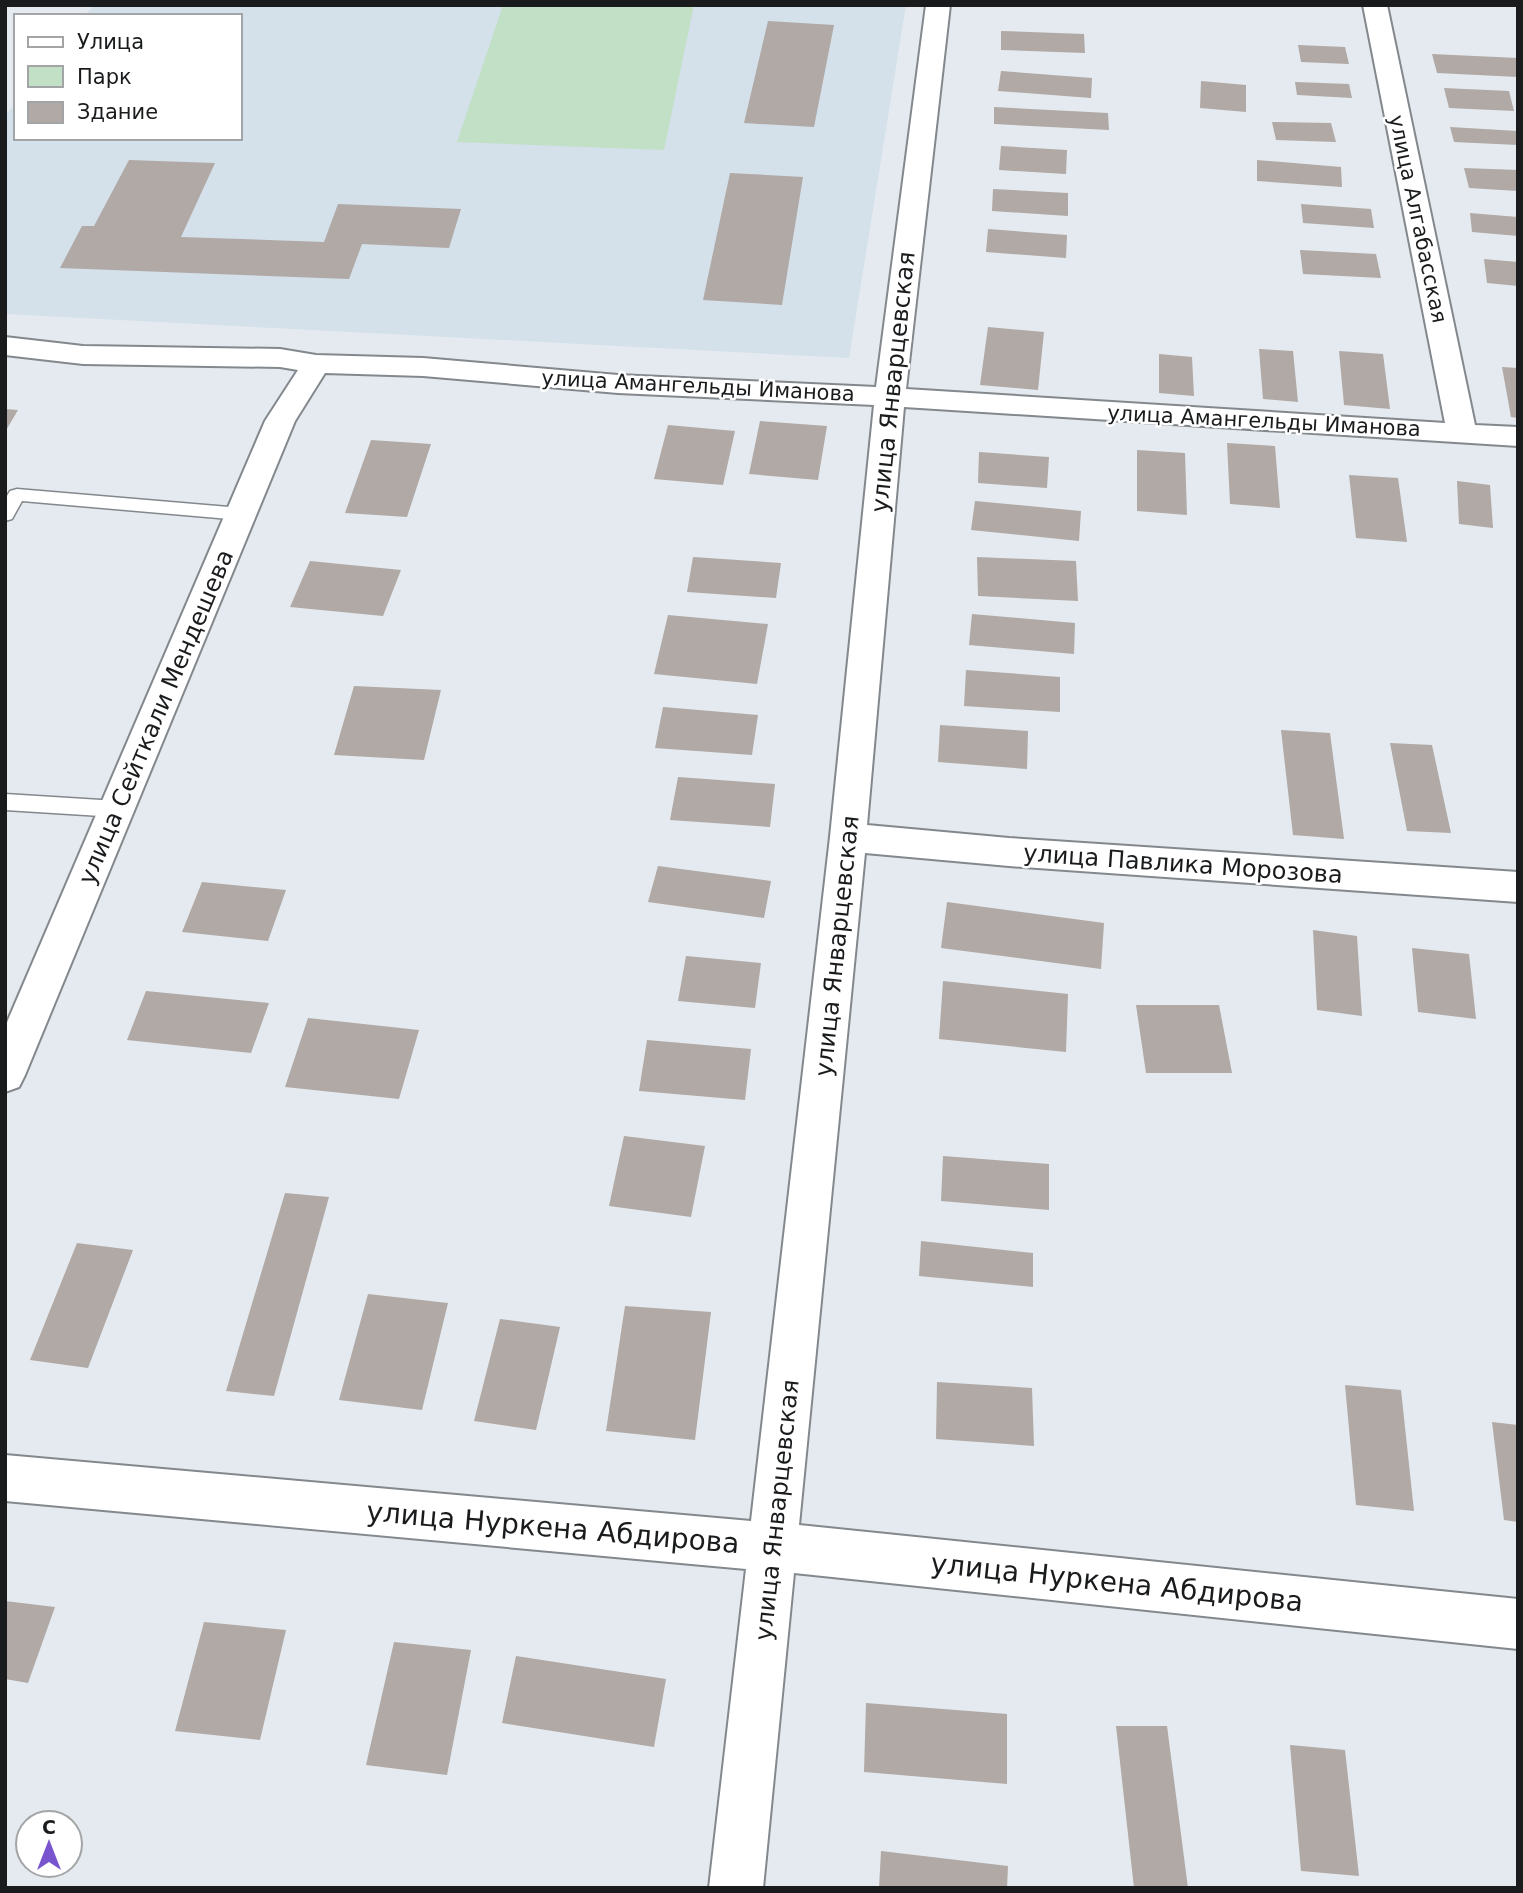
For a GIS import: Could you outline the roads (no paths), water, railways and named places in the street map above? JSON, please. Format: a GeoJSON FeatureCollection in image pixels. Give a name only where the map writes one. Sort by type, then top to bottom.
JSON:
{"type":"FeatureCollection","features":[{"type":"Feature","properties":{"kind":"street","name":"улица Январцевская"},"geometry":{"type":"LineString","coordinates":[[736,1888],[848,837],[890,397],[938,5]]}},
{"type":"Feature","properties":{"kind":"street","name":"улица Алгабасская"},"geometry":{"type":"LineString","coordinates":[[1375,5],[1462,433]]}},
{"type":"Feature","properties":{"kind":"street","name":"улица Амангельды Иманова"},"geometry":{"type":"LineString","coordinates":[[5,346],[83,355],[279,358],[316,364],[423,367],[618,384],[890,397],[1518,437]]}},
{"type":"Feature","properties":{"kind":"street","name":"улица Сейткали Мендешева"},"geometry":{"type":"LineString","coordinates":[[5,1075],[280,421],[316,364]]}},
{"type":"Feature","properties":{"kind":"street","name":"улица Павлика Морозова"},"geometry":{"type":"LineString","coordinates":[[848,837],[1009,852],[1518,887]]}},
{"type":"Feature","properties":{"kind":"street","name":"улица Нуркена Абдирова"},"geometry":{"type":"LineString","coordinates":[[5,1478],[774,1546],[1518,1624]]}},
{"type":"Feature","properties":{"kind":"lane"},"geometry":{"type":"LineString","coordinates":[[5,515],[17,495],[241,514]]}},
{"type":"Feature","properties":{"kind":"lane"},"geometry":{"type":"LineString","coordinates":[[5,802],[117,809]]}}]}
